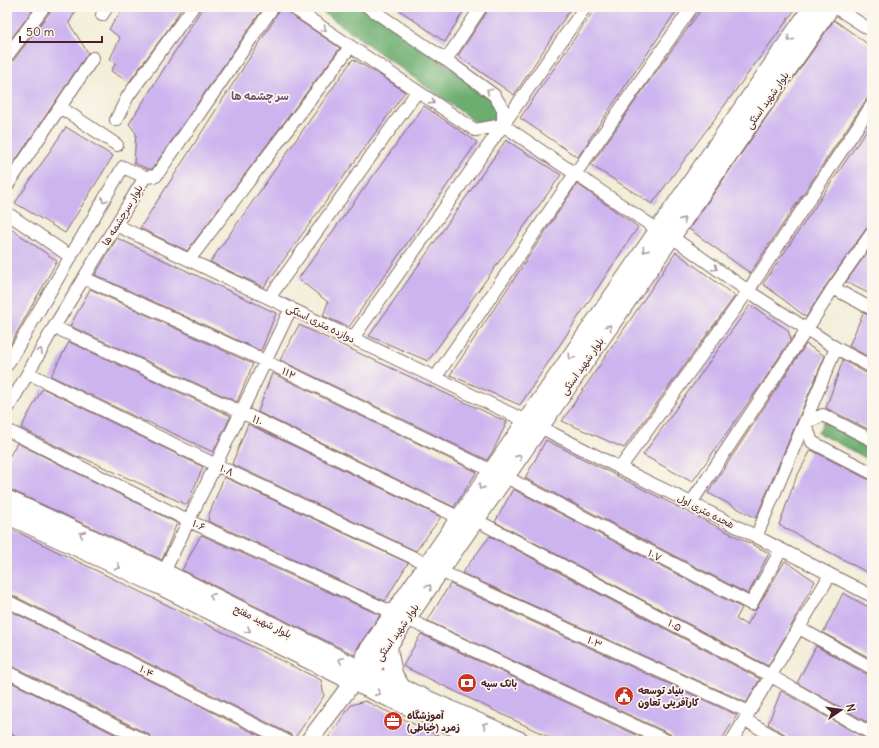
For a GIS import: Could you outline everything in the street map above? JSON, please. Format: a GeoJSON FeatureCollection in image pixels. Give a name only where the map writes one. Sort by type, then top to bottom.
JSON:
{"type":"FeatureCollection","features":[{"type":"Feature","properties":{"kind":"main road","name":"بلوار شهید استکی"},"geometry":{"type":"LineString","coordinates":[[715,162],[812,7]]}},
{"type":"Feature","properties":{"kind":"main road","name":"بلوار شهید استکی"},"geometry":{"type":"LineString","coordinates":[[358,676],[366,653],[400,616],[715,162],[831,7]]}},
{"type":"Feature","properties":{"kind":"main road","name":"بلوار شهید مفتح"},"geometry":{"type":"LineString","coordinates":[[7,499],[98,549],[158,585],[358,676],[403,689],[521,741]]}},
{"type":"Feature","properties":{"kind":"main road","name":"بلوار شهید مفتح"},"geometry":{"type":"LineString","coordinates":[[7,515],[164,572],[358,676],[485,741]]}},
{"type":"Feature","properties":{"kind":"main road","name":"بلوار شهید استکی"},"geometry":{"type":"LineString","coordinates":[[358,676],[377,662],[389,644],[400,616]]}},
{"type":"Feature","properties":{"kind":"main road"},"geometry":{"type":"LineString","coordinates":[[389,644],[389,652],[394,674],[403,689]]}},
{"type":"Feature","properties":{"kind":"main road"},"geometry":{"type":"LineString","coordinates":[[309,741],[358,676]]}},
{"type":"Feature","properties":{"kind":"street"},"geometry":{"type":"LineString","coordinates":[[7,56],[44,7]]}},
{"type":"Feature","properties":{"kind":"street"},"geometry":{"type":"LineString","coordinates":[[116,120],[128,96],[193,7]]}},
{"type":"Feature","properties":{"kind":"street"},"geometry":{"type":"LineString","coordinates":[[145,177],[156,176],[273,7]]}},
{"type":"Feature","properties":{"kind":"street"},"geometry":{"type":"LineString","coordinates":[[292,7],[475,130],[503,125],[748,291],[836,348],[872,367]]}},
{"type":"Feature","properties":{"kind":"street"},"geometry":{"type":"LineString","coordinates":[[446,60],[481,7]]}},
{"type":"Feature","properties":{"kind":"street"},"geometry":{"type":"LineString","coordinates":[[353,338],[585,7]]}},
{"type":"Feature","properties":{"kind":"street"},"geometry":{"type":"LineString","coordinates":[[436,378],[575,174],[692,7]]}},
{"type":"Feature","properties":{"kind":"street"},"geometry":{"type":"LineString","coordinates":[[835,7],[872,31]]}},
{"type":"Feature","properties":{"kind":"street"},"geometry":{"type":"LineString","coordinates":[[371,8],[494,95],[503,109],[503,125]]}},
{"type":"Feature","properties":{"kind":"street"},"geometry":{"type":"LineString","coordinates":[[189,260],[350,47]]}},
{"type":"Feature","properties":{"kind":"street"},"geometry":{"type":"LineString","coordinates":[[7,186],[93,58]]}},
{"type":"Feature","properties":{"kind":"street"},"geometry":{"type":"LineString","coordinates":[[269,298],[417,92]]}},
{"type":"Feature","properties":{"kind":"street"},"geometry":{"type":"LineString","coordinates":[[620,468],[748,291],[872,105]]}},
{"type":"Feature","properties":{"kind":"street"},"geometry":{"type":"LineString","coordinates":[[60,107],[117,145]]}},
{"type":"Feature","properties":{"kind":"street","name":"بلوار سرچشمه ها"},"geometry":{"type":"LineString","coordinates":[[7,365],[124,167],[145,177],[54,327],[7,410]]}},
{"type":"Feature","properties":{"kind":"street"},"geometry":{"type":"LineString","coordinates":[[7,213],[71,257]]}},
{"type":"Feature","properties":{"kind":"street","name":"دوازده متری استکی"},"geometry":{"type":"LineString","coordinates":[[116,225],[533,424]]}},
{"type":"Feature","properties":{"kind":"street"},"geometry":{"type":"LineString","coordinates":[[691,503],[833,288],[872,234]]}},
{"type":"Feature","properties":{"kind":"street","name":"۱۱۲"},"geometry":{"type":"LineString","coordinates":[[84,278],[265,361],[499,474]]}},
{"type":"Feature","properties":{"kind":"street"},"geometry":{"type":"LineString","coordinates":[[833,288],[872,309]]}},
{"type":"Feature","properties":{"kind":"street"},"geometry":{"type":"LineString","coordinates":[[164,572],[291,308]]}},
{"type":"Feature","properties":{"kind":"street","name":"۱۱۰"},"geometry":{"type":"LineString","coordinates":[[54,327],[241,412],[468,519]]}},
{"type":"Feature","properties":{"kind":"street"},"geometry":{"type":"LineString","coordinates":[[756,537],[836,348]]}},
{"type":"Feature","properties":{"kind":"street","name":"۱۰۸"},"geometry":{"type":"LineString","coordinates":[[28,373],[216,465],[434,568]]}},
{"type":"Feature","properties":{"kind":"street"},"geometry":{"type":"LineString","coordinates":[[805,423],[823,415],[872,440]]}},
{"type":"Feature","properties":{"kind":"street"},"geometry":{"type":"LineString","coordinates":[[805,423],[812,442],[872,473]]}},
{"type":"Feature","properties":{"kind":"street","name":"هجده متری اول"},"geometry":{"type":"LineString","coordinates":[[533,424],[872,596]]}},
{"type":"Feature","properties":{"kind":"street","name":"۱۰۶"},"geometry":{"type":"LineString","coordinates":[[7,430],[189,521],[400,616],[667,741]]}},
{"type":"Feature","properties":{"kind":"street","name":"۱۰۷"},"geometry":{"type":"LineString","coordinates":[[499,474],[750,604],[781,550]]}},
{"type":"Feature","properties":{"kind":"street","name":"۱۰۵"},"geometry":{"type":"LineString","coordinates":[[468,519],[771,676],[872,734]]}},
{"type":"Feature","properties":{"kind":"street","name":"۱۰۳"},"geometry":{"type":"LineString","coordinates":[[434,568],[747,716],[782,741]]}},
{"type":"Feature","properties":{"kind":"street"},"geometry":{"type":"LineString","coordinates":[[732,741],[830,575]]}},
{"type":"Feature","properties":{"kind":"street","name":"۱۰۴"},"geometry":{"type":"LineString","coordinates":[[7,601],[288,741]]}},
{"type":"Feature","properties":{"kind":"street"},"geometry":{"type":"LineString","coordinates":[[799,628],[872,668]]}},
{"type":"Feature","properties":{"kind":"street"},"geometry":{"type":"LineString","coordinates":[[7,672],[145,741]]}},
{"type":"Feature","properties":{"kind":"street"},"geometry":{"type":"LineString","coordinates":[[7,739],[12,741]]}},
{"type":"Feature","properties":{"kind":"green space"},"geometry":{"type":"Polygon","coordinates":[[[316,7],[370,7],[500,105],[498,113],[492,123],[478,124],[316,7]]]}},
{"type":"Feature","properties":{"kind":"green space"},"geometry":{"type":"Polygon","coordinates":[[[825,418],[872,443],[872,461],[818,433],[825,418]]]}},
{"type":"Feature","properties":{"kind":"building"},"geometry":{"type":"Polygon","coordinates":[[[7,7],[35,7],[7,44],[7,7]]]}},
{"type":"Feature","properties":{"kind":"building"},"geometry":{"type":"Polygon","coordinates":[[[51,7],[78,7],[69,23],[88,53],[7,173],[7,63],[13,61],[50,12],[51,7]]]}},
{"type":"Feature","properties":{"kind":"building"},"geometry":{"type":"Polygon","coordinates":[[[124,7],[182,7],[169,28],[129,82],[111,71],[116,63],[110,59],[120,38],[109,29],[124,7]]]}},
{"type":"Feature","properties":{"kind":"building"},"geometry":{"type":"Polygon","coordinates":[[[203,7],[264,7],[152,169],[148,169],[134,163],[136,133],[129,124],[203,7]]]}},
{"type":"Feature","properties":{"kind":"building"},"geometry":{"type":"Polygon","coordinates":[[[280,7],[284,7],[288,13],[340,48],[187,251],[140,228],[274,20],[273,19],[280,7]]]}},
{"type":"Feature","properties":{"kind":"building"},"geometry":{"type":"Polygon","coordinates":[[[395,7],[466,7],[445,42],[395,7]]]}},
{"type":"Feature","properties":{"kind":"building"},"geometry":{"type":"Polygon","coordinates":[[[490,7],[572,7],[514,95],[458,56],[490,7]]]}},
{"type":"Feature","properties":{"kind":"building"},"geometry":{"type":"Polygon","coordinates":[[[596,7],[679,7],[577,157],[520,118],[596,7]]]}},
{"type":"Feature","properties":{"kind":"building"},"geometry":{"type":"Polygon","coordinates":[[[703,7],[797,7],[652,204],[591,165],[703,7]]]}},
{"type":"Feature","properties":{"kind":"building"},"geometry":{"type":"Polygon","coordinates":[[[834,20],[872,47],[872,91],[750,273],[689,229],[834,20]]]}},
{"type":"Feature","properties":{"kind":"building"},"geometry":{"type":"Polygon","coordinates":[[[353,59],[405,92],[264,287],[210,262],[353,59]]]}},
{"type":"Feature","properties":{"kind":"building"},"geometry":{"type":"Polygon","coordinates":[[[424,106],[477,142],[349,327],[323,316],[328,302],[298,279],[424,106]]]}},
{"type":"Feature","properties":{"kind":"building"},"geometry":{"type":"Polygon","coordinates":[[[872,122],[872,226],[869,226],[866,229],[827,284],[806,317],[763,284],[872,122]]]}},
{"type":"Feature","properties":{"kind":"building"},"geometry":{"type":"Polygon","coordinates":[[[66,127],[113,156],[65,233],[15,203],[66,127]]]}},
{"type":"Feature","properties":{"kind":"building"},"geometry":{"type":"Polygon","coordinates":[[[506,140],[561,175],[428,361],[369,336],[506,140]]]}},
{"type":"Feature","properties":{"kind":"building"},"geometry":{"type":"Polygon","coordinates":[[[577,184],[638,227],[520,405],[450,375],[577,184]]]}},
{"type":"Feature","properties":{"kind":"building"},"geometry":{"type":"Polygon","coordinates":[[[7,226],[57,261],[7,350],[7,226]]]}},
{"type":"Feature","properties":{"kind":"building"},"geometry":{"type":"Polygon","coordinates":[[[117,238],[276,313],[261,351],[95,275],[117,238]]]}},
{"type":"Feature","properties":{"kind":"building"},"geometry":{"type":"Polygon","coordinates":[[[872,246],[872,295],[846,282],[872,246]]]}},
{"type":"Feature","properties":{"kind":"building"},"geometry":{"type":"Polygon","coordinates":[[[676,252],[735,296],[624,448],[562,421],[676,252]]]}},
{"type":"Feature","properties":{"kind":"building"},"geometry":{"type":"Polygon","coordinates":[[[90,289],[253,364],[237,402],[70,326],[90,289]]]}},
{"type":"Feature","properties":{"kind":"building"},"geometry":{"type":"Polygon","coordinates":[[[750,305],[788,330],[791,339],[762,383],[692,482],[643,455],[750,305]]]}},
{"type":"Feature","properties":{"kind":"building"},"geometry":{"type":"Polygon","coordinates":[[[863,313],[872,316],[872,359],[849,346],[863,313]]]}},
{"type":"Feature","properties":{"kind":"building"},"geometry":{"type":"Polygon","coordinates":[[[299,325],[507,422],[487,460],[280,360],[299,325]]]}},
{"type":"Feature","properties":{"kind":"building"},"geometry":{"type":"Polygon","coordinates":[[[69,342],[231,416],[213,452],[146,422],[51,376],[69,342]]]}},
{"type":"Feature","properties":{"kind":"building"},"geometry":{"type":"Polygon","coordinates":[[[806,344],[825,356],[756,518],[708,493],[806,344]]]}},
{"type":"Feature","properties":{"kind":"building"},"geometry":{"type":"Polygon","coordinates":[[[843,360],[868,374],[872,374],[872,431],[826,408],[843,360]]]}},
{"type":"Feature","properties":{"kind":"building"},"geometry":{"type":"Polygon","coordinates":[[[272,373],[477,472],[454,507],[258,412],[272,373]]]}},
{"type":"Feature","properties":{"kind":"building"},"geometry":{"type":"Polygon","coordinates":[[[42,389],[203,467],[187,505],[79,456],[78,457],[21,428],[42,389]]]}},
{"type":"Feature","properties":{"kind":"building"},"geometry":{"type":"Polygon","coordinates":[[[248,424],[441,517],[416,551],[232,464],[248,424]]]}},
{"type":"Feature","properties":{"kind":"building"},"geometry":{"type":"Polygon","coordinates":[[[546,440],[769,553],[748,594],[525,478],[546,440]]]}},
{"type":"Feature","properties":{"kind":"building"},"geometry":{"type":"Polygon","coordinates":[[[17,443],[177,523],[162,560],[7,489],[7,461],[17,443]]]}},
{"type":"Feature","properties":{"kind":"building"},"geometry":{"type":"Polygon","coordinates":[[[811,450],[869,480],[872,480],[872,575],[779,525],[796,478],[811,450]]]}},
{"type":"Feature","properties":{"kind":"building"},"geometry":{"type":"Polygon","coordinates":[[[224,477],[408,563],[385,601],[208,521],[208,517],[224,477]]]}},
{"type":"Feature","properties":{"kind":"building"},"geometry":{"type":"Polygon","coordinates":[[[513,489],[742,608],[736,619],[747,625],[785,561],[815,581],[768,666],[495,522],[513,489]]]}},
{"type":"Feature","properties":{"kind":"building"},"geometry":{"type":"Polygon","coordinates":[[[7,527],[321,680],[324,696],[294,739],[290,734],[10,594],[7,594],[7,527]]]}},
{"type":"Feature","properties":{"kind":"building"},"geometry":{"type":"Polygon","coordinates":[[[201,535],[380,615],[358,647],[355,655],[182,570],[201,535]]]}},
{"type":"Feature","properties":{"kind":"building"},"geometry":{"type":"Polygon","coordinates":[[[490,536],[760,679],[747,702],[462,573],[490,536]]]}},
{"type":"Feature","properties":{"kind":"building"},"geometry":{"type":"Polygon","coordinates":[[[450,584],[737,715],[721,741],[674,741],[670,734],[428,621],[450,584]]]}},
{"type":"Feature","properties":{"kind":"building"},"geometry":{"type":"Polygon","coordinates":[[[843,593],[872,609],[872,659],[823,633],[843,593]]]}},
{"type":"Feature","properties":{"kind":"building"},"geometry":{"type":"Polygon","coordinates":[[[7,609],[270,741],[152,741],[148,734],[10,665],[7,665],[7,609]]]}},
{"type":"Feature","properties":{"kind":"building"},"geometry":{"type":"Polygon","coordinates":[[[421,634],[649,741],[557,741],[403,666],[421,634]]]}},
{"type":"Feature","properties":{"kind":"building"},"geometry":{"type":"Polygon","coordinates":[[[816,646],[868,675],[872,675],[872,725],[797,683],[816,646]]]}},
{"type":"Feature","properties":{"kind":"building"},"geometry":{"type":"Polygon","coordinates":[[[7,680],[128,741],[26,741],[7,731],[7,680]]]}},
{"type":"Feature","properties":{"kind":"building"},"geometry":{"type":"Polygon","coordinates":[[[781,691],[870,741],[789,741],[789,738],[786,735],[768,724],[781,691]]]}},
{"type":"Feature","properties":{"kind":"building"},"geometry":{"type":"Polygon","coordinates":[[[365,701],[451,741],[326,741],[351,705],[365,701]]]}},
{"type":"Feature","properties":{"kind":"place","name":"بانک سپه"},"geometry":{"type":"Point","coordinates":[467,683]}},
{"type":"Feature","properties":{"kind":"place","name":"بنیاد توسعه کارآفرینی تعاون"},"geometry":{"type":"Point","coordinates":[624,696]}},
{"type":"Feature","properties":{"kind":"place","name":"آموزشگاه زمرد (خیاطی)"},"geometry":{"type":"Point","coordinates":[393,721]}},
{"type":"Feature","properties":{"kind":"district","name":"سر چشمه ها"},"geometry":{"type":"Point","coordinates":[260,96]}}]}
